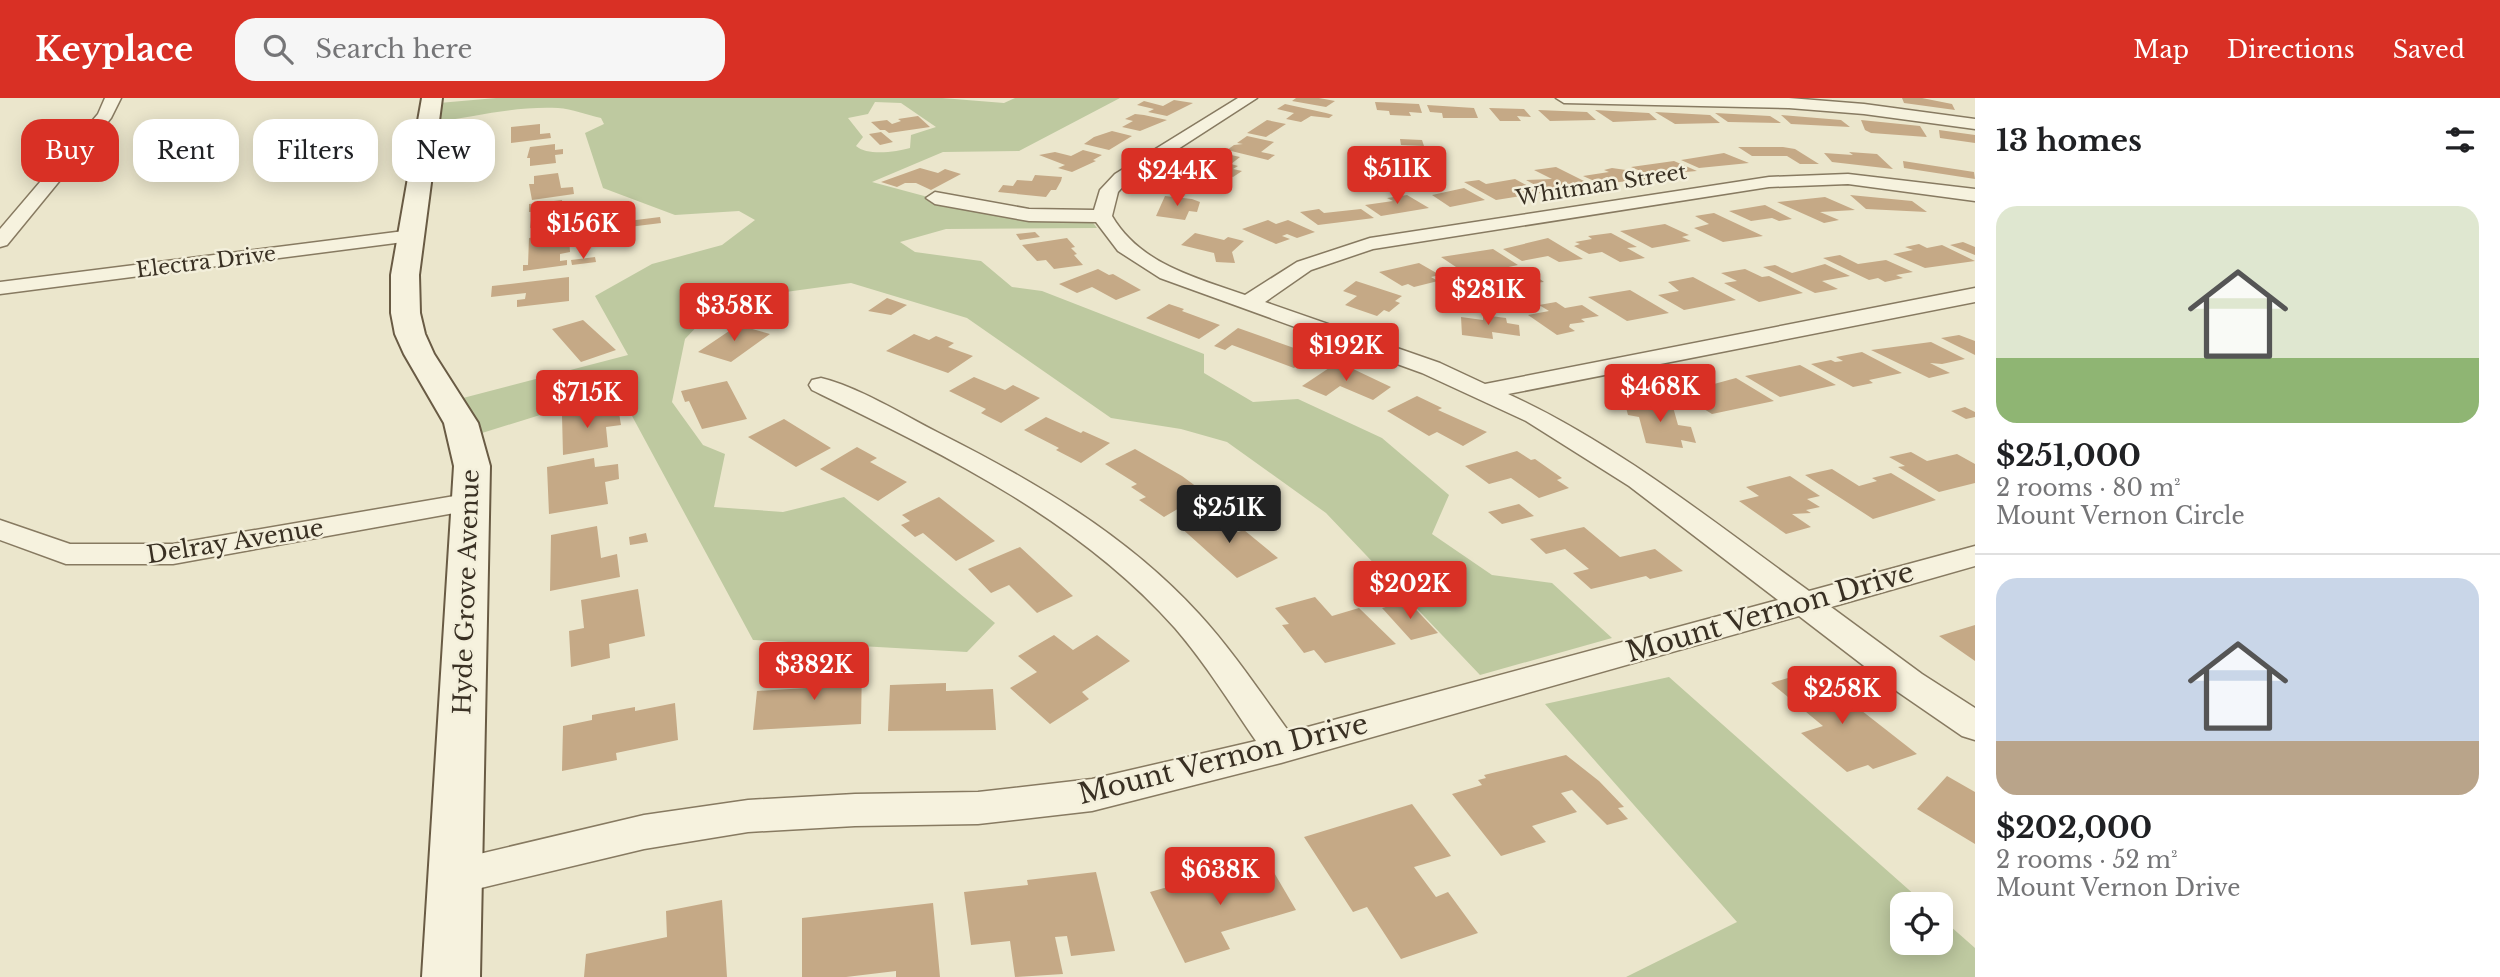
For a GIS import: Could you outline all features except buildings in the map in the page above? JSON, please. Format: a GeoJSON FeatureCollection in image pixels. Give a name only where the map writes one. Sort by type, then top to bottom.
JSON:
{"type":"FeatureCollection","features":[{"type":"Feature","properties":{"kind":"street"},"geometry":{"type":"LineString","coordinates":[[0,241],[105,115],[113,98]]}},
{"type":"Feature","properties":{"kind":"street","name":"Hyde Grove Avenue"},"geometry":{"type":"LineString","coordinates":[[432,98],[405,275],[404,303],[409,332],[420,358],[455,410],[466,435],[472,466],[451,977]]}},
{"type":"Feature","properties":{"kind":"street"},"geometry":{"type":"LineString","coordinates":[[1249,98],[1121,178],[1109,190],[1102,216],[1120,243],[1157,269],[1375,346],[1485,391],[1535,416],[1639,480],[1910,683],[1975,726]]}},
{"type":"Feature","properties":{"kind":"street"},"geometry":{"type":"LineString","coordinates":[[1564,98],[1789,103],[1864,109],[1975,124]]}},
{"type":"Feature","properties":{"kind":"street","name":"Whitman Street"},"geometry":{"type":"LineString","coordinates":[[1248,303],[1304,267],[1370,244],[1769,182],[1849,179],[1975,195]]}},
{"type":"Feature","properties":{"kind":"street"},"geometry":{"type":"LineString","coordinates":[[935,198],[1029,215],[1102,216]]}},
{"type":"Feature","properties":{"kind":"street","name":"Electra Drive"},"geometry":{"type":"LineString","coordinates":[[0,288],[412,236]]}},
{"type":"Feature","properties":{"kind":"street"},"geometry":{"type":"LineString","coordinates":[[1485,391],[1975,295]]}},
{"type":"Feature","properties":{"kind":"street"},"geometry":{"type":"LineString","coordinates":[[821,385],[969,457],[1079,524],[1138,572],[1186,621],[1223,666],[1280,749]]}},
{"type":"Feature","properties":{"kind":"street","name":"Delray Avenue"},"geometry":{"type":"LineString","coordinates":[[0,529],[66,554],[140,556],[173,554],[472,502]]}},
{"type":"Feature","properties":{"kind":"street","name":"Mount Vernon Drive"},"geometry":{"type":"LineString","coordinates":[[456,876],[644,832],[748,816],[855,810],[978,808],[1092,795],[1280,749],[1975,556]]}},
{"type":"Feature","properties":{"kind":"green space"},"geometry":{"type":"Polygon","coordinates":[[[496,98],[942,98],[1004,103],[1015,98],[1120,98],[1019,151],[943,152],[872,182],[980,211],[1091,220],[1097,228],[946,229],[900,242],[915,252],[981,261],[1012,287],[1042,291],[1204,354],[1204,373],[1253,402],[1298,399],[1382,438],[1449,495],[1432,534],[1492,575],[1552,583],[1612,638],[1480,675],[1326,513],[1227,442],[1181,429],[1111,418],[967,318],[851,283],[721,301],[685,339],[672,402],[703,445],[725,454],[714,507],[783,512],[844,497],[995,623],[967,652],[753,640],[625,403],[553,411],[482,433],[463,398],[628,355],[595,296],[652,264],[722,245],[755,220],[739,211],[675,215],[603,188],[585,133],[604,124],[601,118],[563,109],[542,108],[437,119],[439,103],[496,98]],[[875,102],[868,114],[848,118],[863,137],[856,146],[874,152],[910,148],[911,135],[936,127],[901,103],[875,102]]]}},
{"type":"Feature","properties":{"kind":"green space"},"geometry":{"type":"Polygon","coordinates":[[[1669,677],[1911,892],[1890,892],[1890,955],[1953,955],[1953,929],[1975,948],[1975,977],[1626,977],[1737,922],[1545,704],[1669,677]]]}}]}
